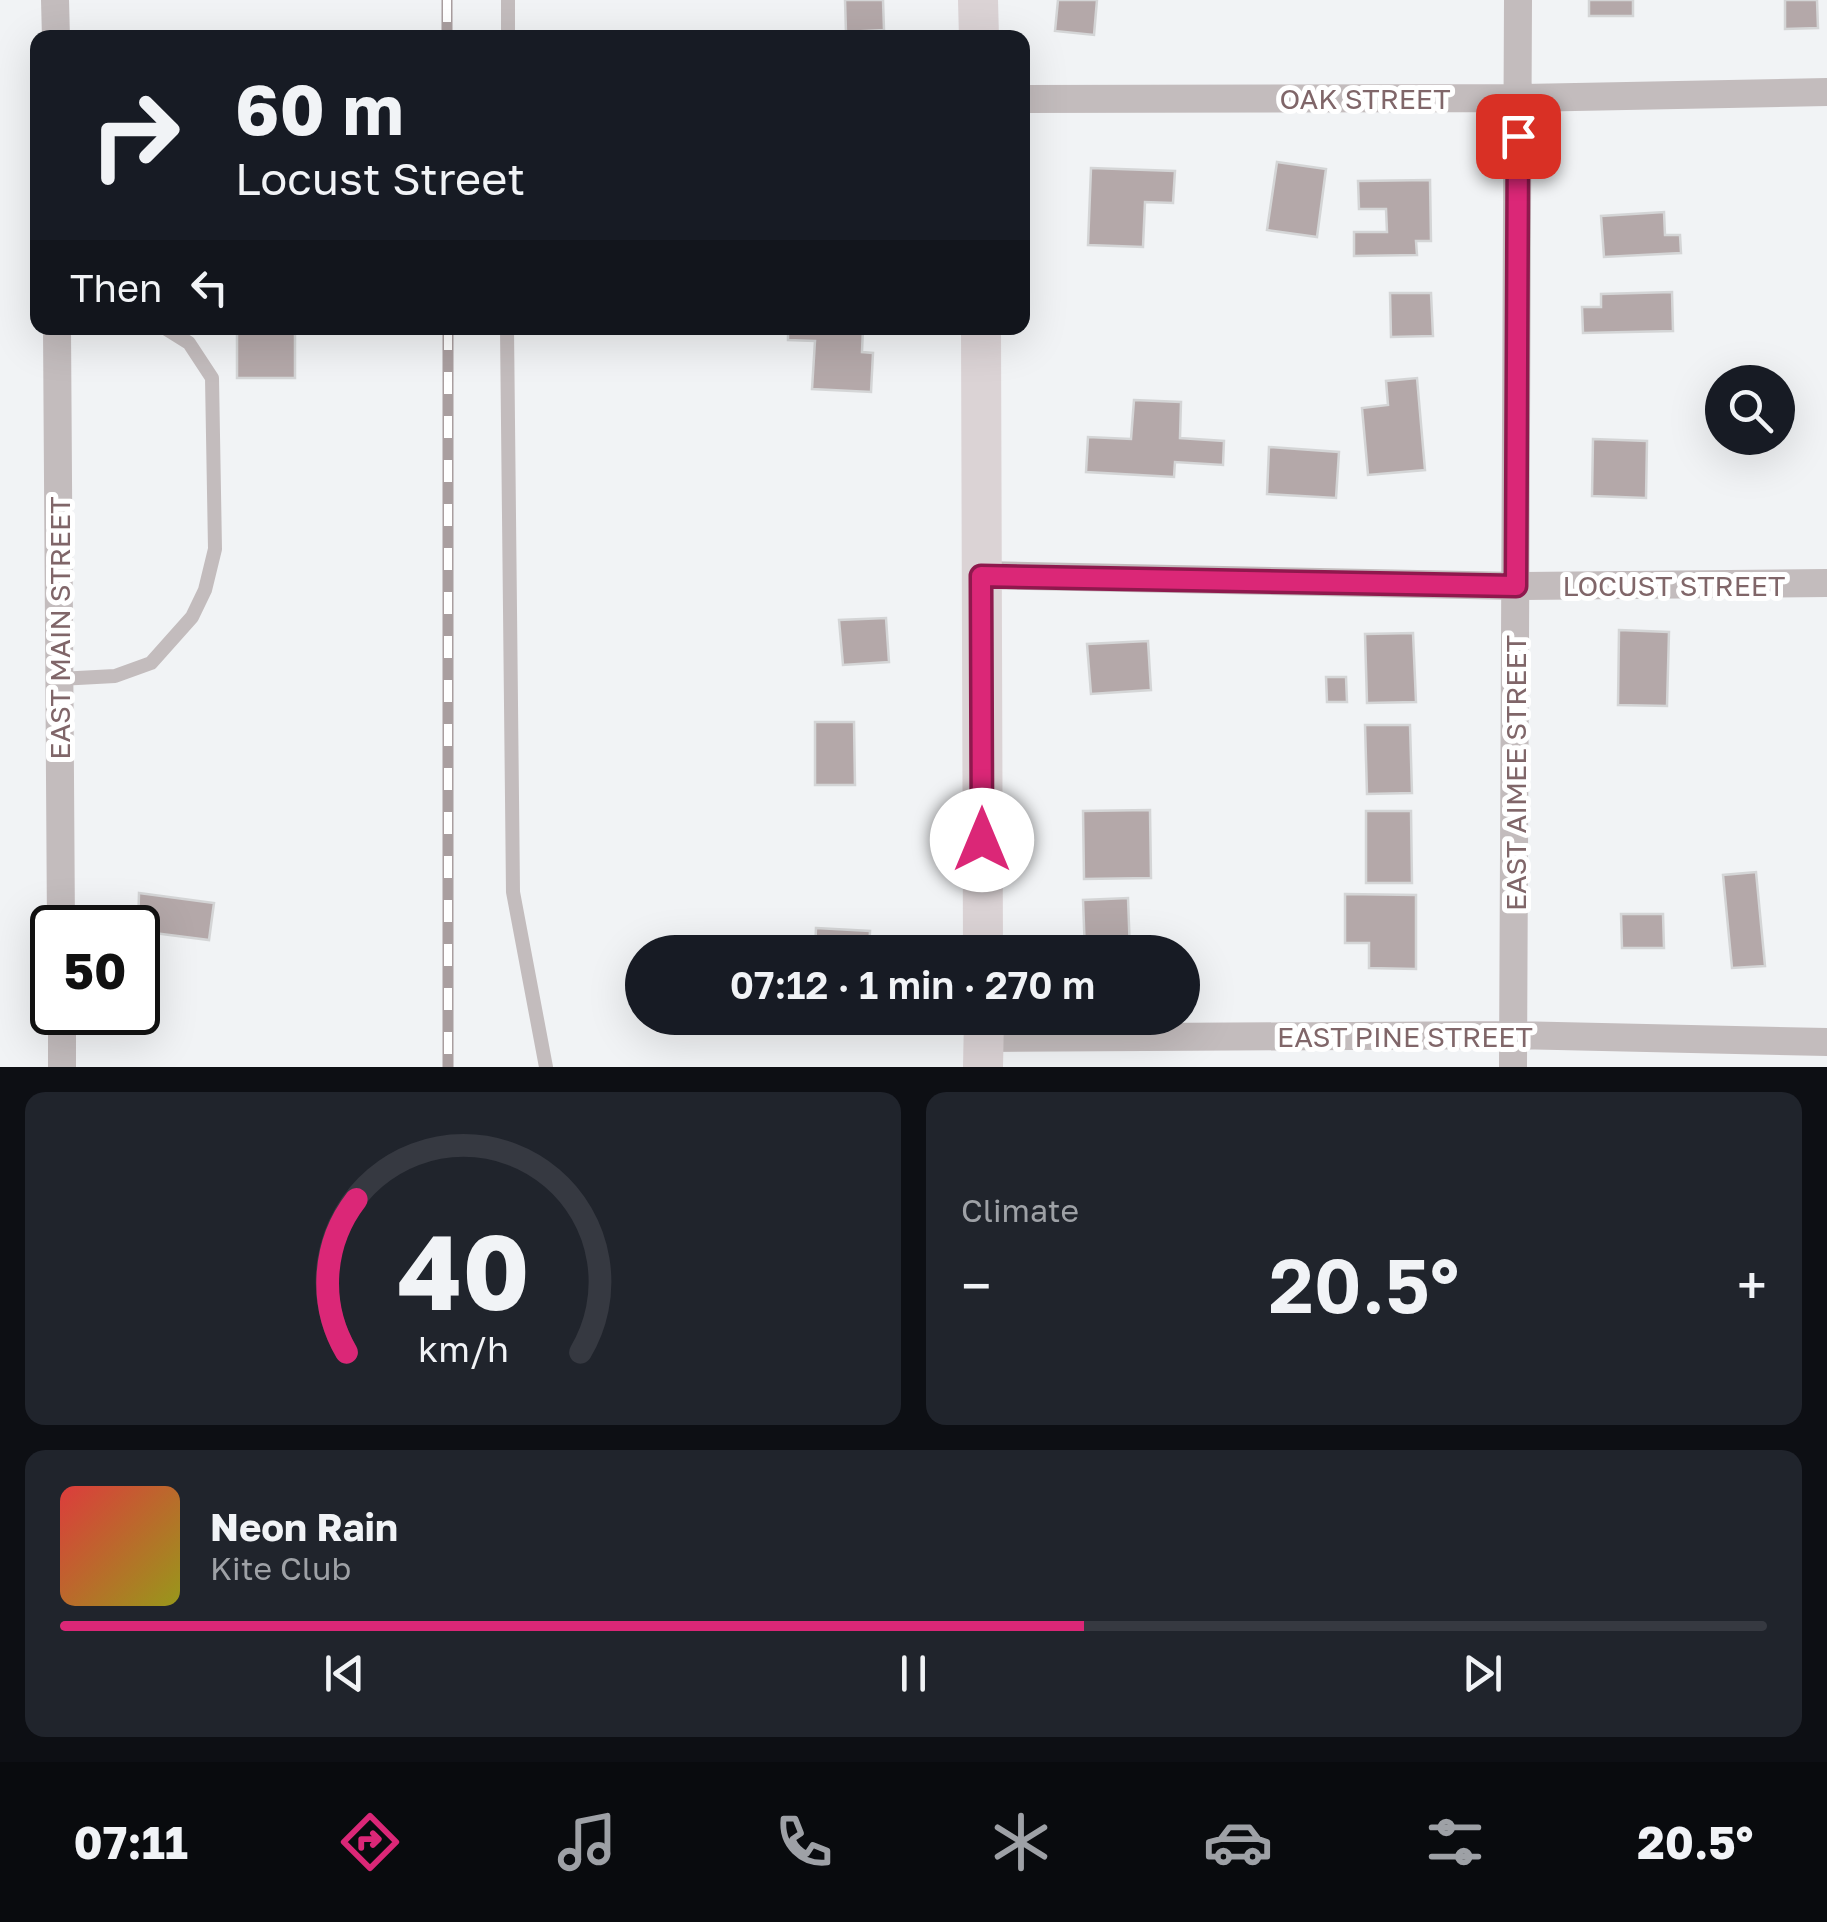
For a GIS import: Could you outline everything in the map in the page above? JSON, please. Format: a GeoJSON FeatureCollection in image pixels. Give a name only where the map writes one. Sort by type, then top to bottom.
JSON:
{"type":"FeatureCollection","features":[{"type":"Feature","properties":{"kind":"main road"},"geometry":{"type":"LineString","coordinates":[[978,0],[979,30]]}},
{"type":"Feature","properties":{"kind":"main road"},"geometry":{"type":"LineString","coordinates":[[981,335],[983,935]]}},
{"type":"Feature","properties":{"kind":"street"},"geometry":{"type":"LineString","coordinates":[[55,0],[56,30]]}},
{"type":"Feature","properties":{"kind":"street","name":"EAST AIMEE STREET"},"geometry":{"type":"LineString","coordinates":[[1513,1067],[1518,0]]}},
{"type":"Feature","properties":{"kind":"street","name":"OAK STREET"},"geometry":{"type":"LineString","coordinates":[[1030,98],[1518,98],[1827,92]]}},
{"type":"Feature","properties":{"kind":"street","name":"EAST MAIN STREET"},"geometry":{"type":"LineString","coordinates":[[57,335],[61,905]]}},
{"type":"Feature","properties":{"kind":"street","name":"LOCUST STREET"},"geometry":{"type":"LineString","coordinates":[[981,576],[1516,586],[1827,584]]}},
{"type":"Feature","properties":{"kind":"street"},"geometry":{"type":"LineString","coordinates":[[62,1035],[62,1067]]}},
{"type":"Feature","properties":{"kind":"street","name":"EAST PINE STREET"},"geometry":{"type":"LineString","coordinates":[[984,1041],[1514,1035],[1827,1042]]}},
{"type":"Feature","properties":{"kind":"lane"},"geometry":{"type":"LineString","coordinates":[[508,0],[508,30]]}},
{"type":"Feature","properties":{"kind":"lane"},"geometry":{"type":"LineString","coordinates":[[60,679],[114,676],[151,663],[192,618],[205,590],[216,549],[212,378],[189,343],[176,335]]}},
{"type":"Feature","properties":{"kind":"lane"},"geometry":{"type":"LineString","coordinates":[[507,335],[513,892],[546,1067]]}},
{"type":"Feature","properties":{"kind":"building"},"geometry":{"type":"Polygon","coordinates":[[[845,0],[883,0],[884,30],[846,30],[845,0]]]}},
{"type":"Feature","properties":{"kind":"building"},"geometry":{"type":"Polygon","coordinates":[[[1058,0],[1097,0],[1094,35],[1055,31],[1058,0]]]}},
{"type":"Feature","properties":{"kind":"building"},"geometry":{"type":"Polygon","coordinates":[[[1589,0],[1633,0],[1633,16],[1589,16],[1589,0]]]}},
{"type":"Feature","properties":{"kind":"building"},"geometry":{"type":"Polygon","coordinates":[[[1785,0],[1817,0],[1818,28],[1785,29],[1785,0]]]}},
{"type":"Feature","properties":{"kind":"building"},"geometry":{"type":"Polygon","coordinates":[[[1277,162],[1326,169],[1317,237],[1267,230],[1277,162]]]}},
{"type":"Feature","properties":{"kind":"building"},"geometry":{"type":"Polygon","coordinates":[[[1091,168],[1175,171],[1173,203],[1145,202],[1143,247],[1088,245],[1091,168]]]}},
{"type":"Feature","properties":{"kind":"building"},"geometry":{"type":"Polygon","coordinates":[[[1430,180],[1431,241],[1416,241],[1417,255],[1354,256],[1354,232],[1387,232],[1386,209],[1359,209],[1358,181],[1430,180]]]}},
{"type":"Feature","properties":{"kind":"building"},"geometry":{"type":"Polygon","coordinates":[[[1664,212],[1665,235],[1680,235],[1681,253],[1604,257],[1601,216],[1664,212]]]}},
{"type":"Feature","properties":{"kind":"building"},"geometry":{"type":"Polygon","coordinates":[[[1672,292],[1673,331],[1583,333],[1582,307],[1601,307],[1601,294],[1672,292]]]}},
{"type":"Feature","properties":{"kind":"building"},"geometry":{"type":"Polygon","coordinates":[[[1390,293],[1431,293],[1433,336],[1391,337],[1390,293]]]}},
{"type":"Feature","properties":{"kind":"building"},"geometry":{"type":"Polygon","coordinates":[[[237,335],[295,335],[295,378],[237,378],[237,335]]]}},
{"type":"Feature","properties":{"kind":"building"},"geometry":{"type":"Polygon","coordinates":[[[788,335],[863,335],[862,352],[873,353],[871,392],[812,389],[815,341],[788,340],[788,335]]]}},
{"type":"Feature","properties":{"kind":"building"},"geometry":{"type":"Polygon","coordinates":[[[1417,378],[1425,470],[1368,475],[1362,408],[1388,405],[1386,381],[1417,378]]]}},
{"type":"Feature","properties":{"kind":"building"},"geometry":{"type":"Polygon","coordinates":[[[1134,400],[1181,402],[1180,438],[1224,441],[1223,465],[1175,462],[1174,477],[1086,472],[1088,437],[1131,439],[1134,400]]]}},
{"type":"Feature","properties":{"kind":"building"},"geometry":{"type":"Polygon","coordinates":[[[1593,439],[1647,441],[1646,498],[1592,496],[1593,439]]]}},
{"type":"Feature","properties":{"kind":"building"},"geometry":{"type":"Polygon","coordinates":[[[1269,447],[1339,452],[1336,498],[1267,494],[1269,447]]]}},
{"type":"Feature","properties":{"kind":"building"},"geometry":{"type":"Polygon","coordinates":[[[886,618],[889,662],[843,665],[839,620],[886,618]]]}},
{"type":"Feature","properties":{"kind":"building"},"geometry":{"type":"Polygon","coordinates":[[[1619,630],[1669,632],[1667,706],[1618,705],[1619,630]]]}},
{"type":"Feature","properties":{"kind":"building"},"geometry":{"type":"Polygon","coordinates":[[[1413,633],[1416,702],[1367,703],[1365,634],[1413,633]]]}},
{"type":"Feature","properties":{"kind":"building"},"geometry":{"type":"Polygon","coordinates":[[[1148,641],[1151,690],[1091,694],[1087,644],[1148,641]]]}},
{"type":"Feature","properties":{"kind":"building"},"geometry":{"type":"Polygon","coordinates":[[[1326,677],[1346,677],[1347,702],[1327,702],[1326,677]]]}},
{"type":"Feature","properties":{"kind":"building"},"geometry":{"type":"Polygon","coordinates":[[[815,722],[854,722],[855,785],[815,785],[815,722]]]}},
{"type":"Feature","properties":{"kind":"building"},"geometry":{"type":"Polygon","coordinates":[[[1365,725],[1410,725],[1412,793],[1367,794],[1365,725]]]}},
{"type":"Feature","properties":{"kind":"building"},"geometry":{"type":"Polygon","coordinates":[[[1150,810],[1151,878],[1084,879],[1083,811],[1150,810]]]}},
{"type":"Feature","properties":{"kind":"building"},"geometry":{"type":"Polygon","coordinates":[[[1366,811],[1411,811],[1412,883],[1366,883],[1366,811]]]}},
{"type":"Feature","properties":{"kind":"building"},"geometry":{"type":"Polygon","coordinates":[[[1756,872],[1765,966],[1732,968],[1723,875],[1756,872]]]}},
{"type":"Feature","properties":{"kind":"building"},"geometry":{"type":"Polygon","coordinates":[[[139,893],[214,903],[209,940],[160,934],[160,905],[139,905],[139,893]]]}},
{"type":"Feature","properties":{"kind":"building"},"geometry":{"type":"Polygon","coordinates":[[[1345,894],[1416,895],[1416,969],[1369,968],[1369,943],[1345,943],[1345,894]]]}},
{"type":"Feature","properties":{"kind":"building"},"geometry":{"type":"Polygon","coordinates":[[[1128,898],[1129,935],[1084,935],[1083,900],[1128,898]]]}},
{"type":"Feature","properties":{"kind":"building"},"geometry":{"type":"Polygon","coordinates":[[[1621,914],[1663,914],[1664,948],[1622,948],[1621,914]]]}},
{"type":"Feature","properties":{"kind":"building"},"geometry":{"type":"Polygon","coordinates":[[[816,928],[870,931],[870,935],[816,935],[816,928]]]}},
{"type":"Feature","properties":{"kind":"railway"},"geometry":{"type":"LineString","coordinates":[[447,0],[447,30]]}},
{"type":"Feature","properties":{"kind":"railway"},"geometry":{"type":"LineString","coordinates":[[448,335],[448,1067]]}},
{"type":"Feature","properties":{"kind":"route"},"geometry":{"type":"LineString","coordinates":[[982,840],[981,576],[1516,586],[1518,136]]}}]}
